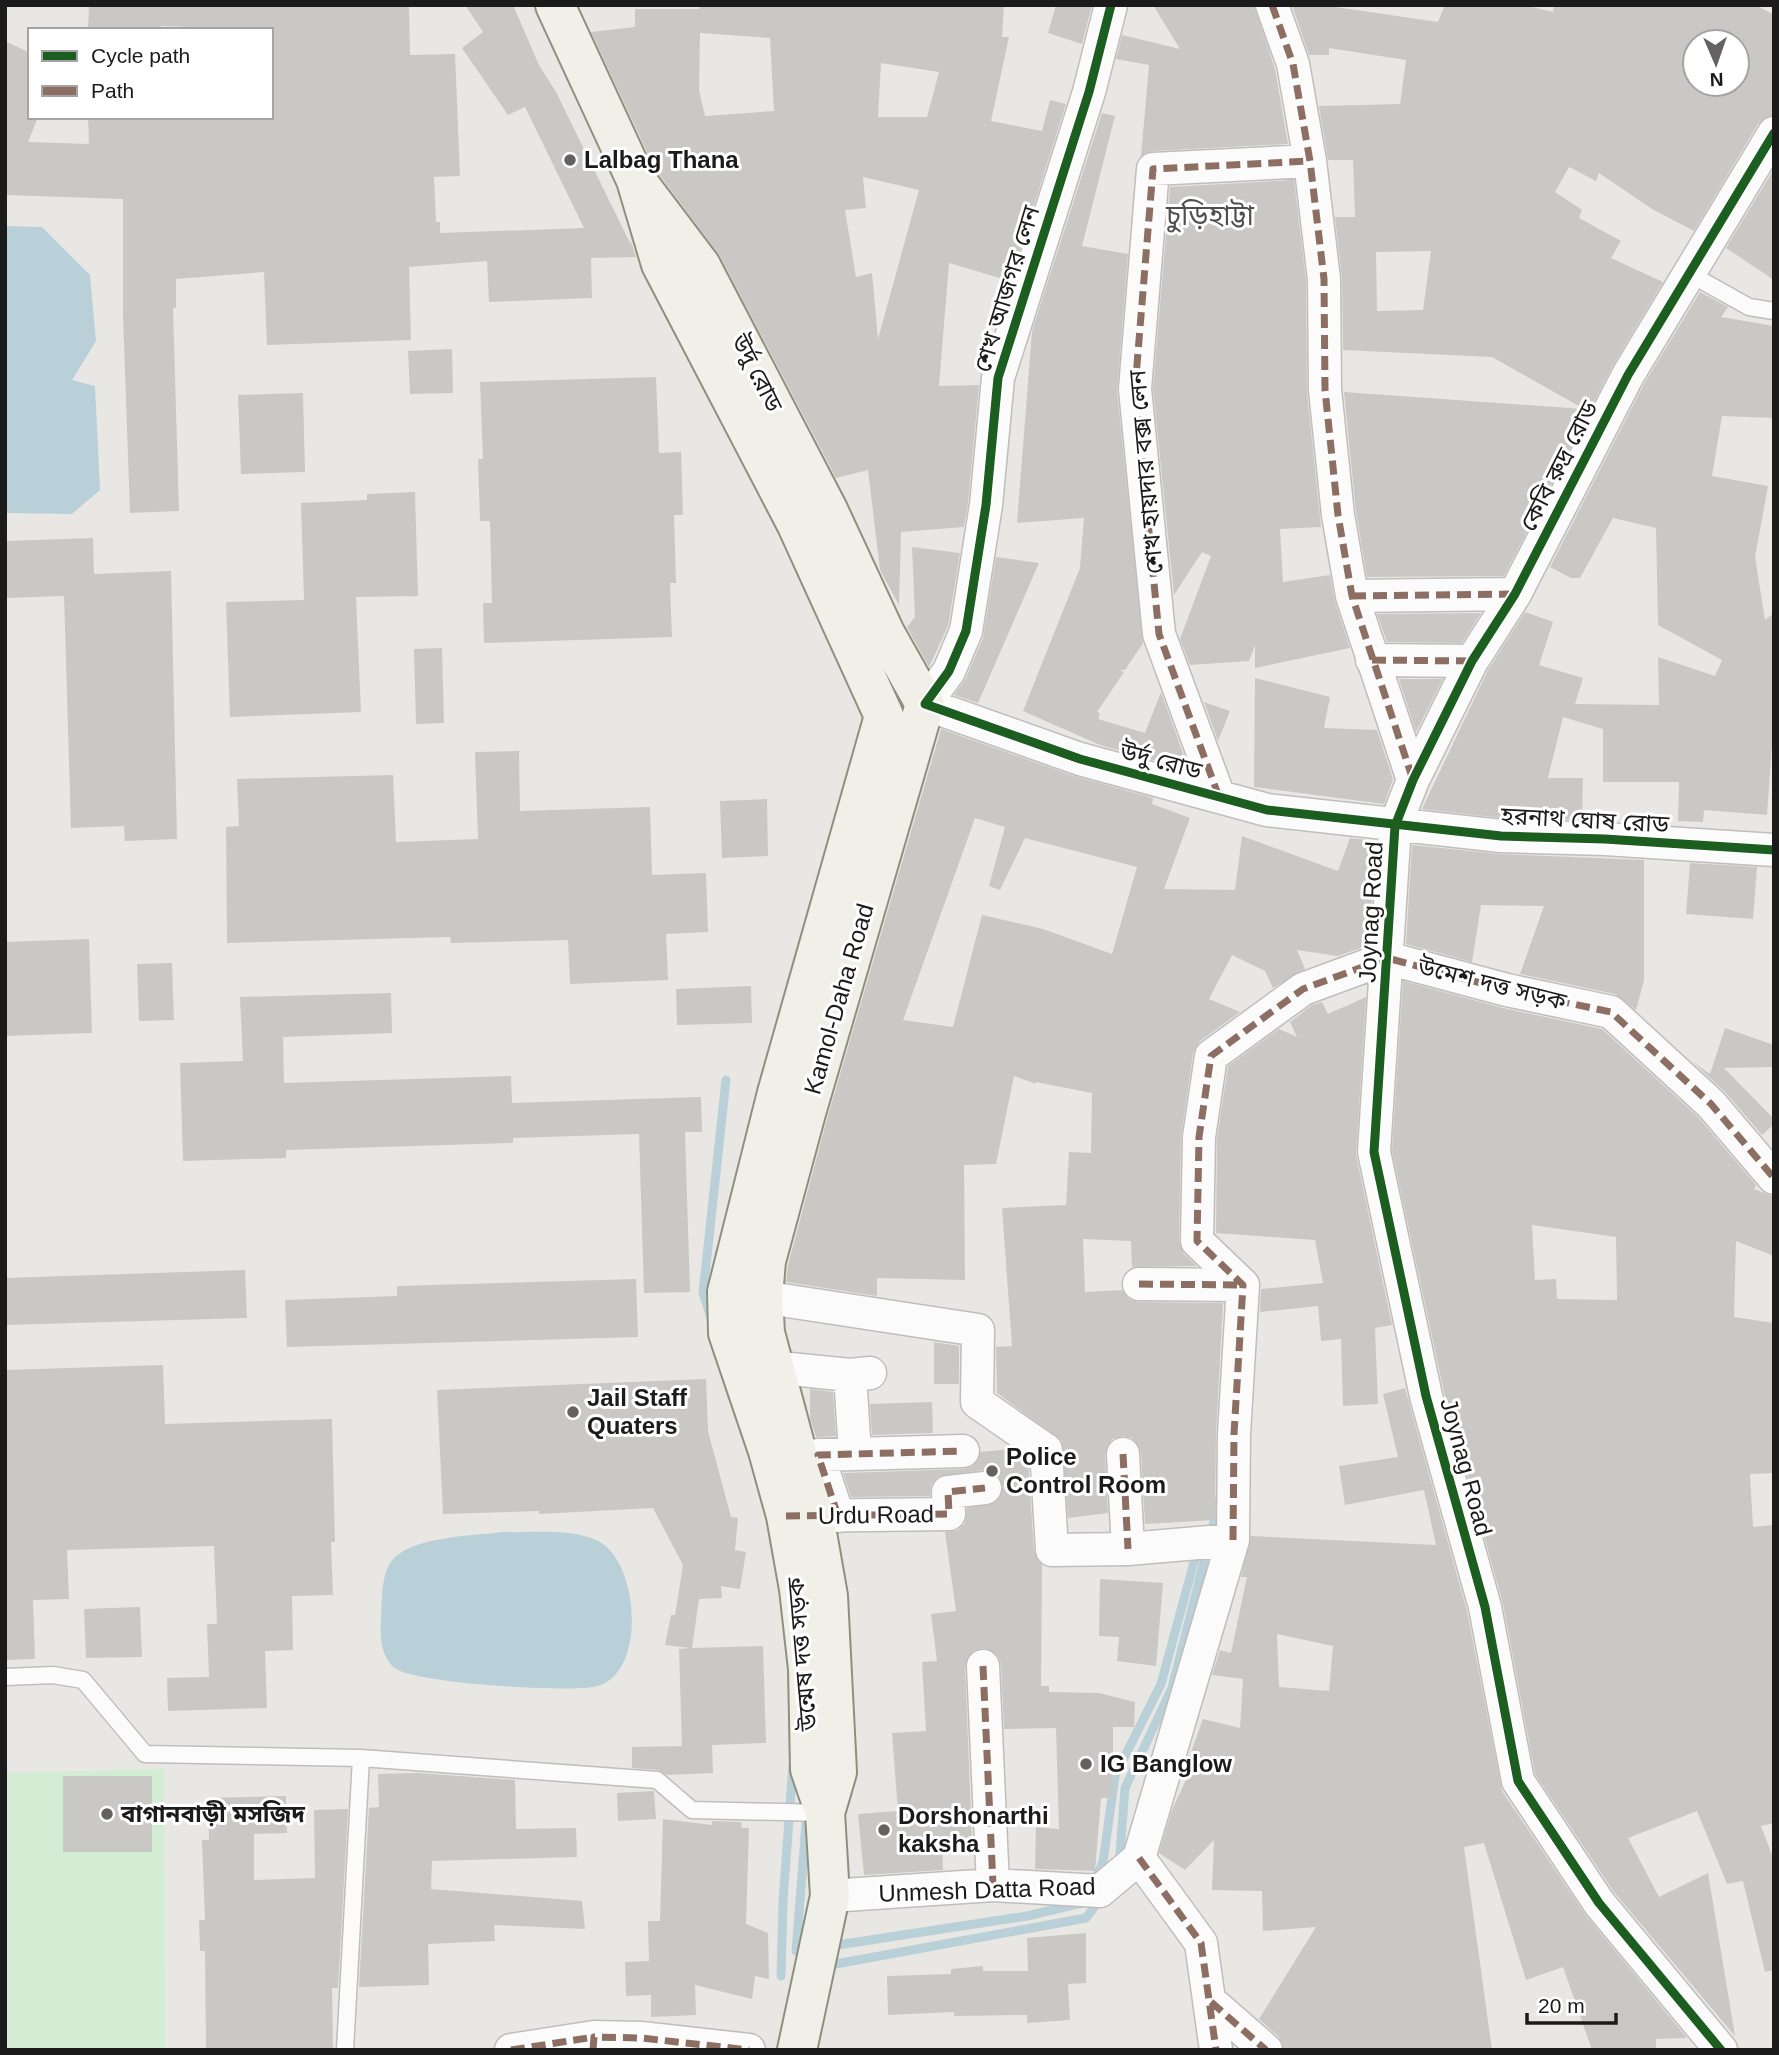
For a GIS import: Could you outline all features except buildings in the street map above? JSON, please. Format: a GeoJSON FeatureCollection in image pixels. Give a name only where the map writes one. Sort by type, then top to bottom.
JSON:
{"type":"FeatureCollection","features":[{"type":"Feature","properties":{"kind":"main road","name":"উর্দু রোড"},"geometry":{"type":"LineString","coordinates":[[555,5],[636,180],[661,264],[797,525],[867,680],[910,714]]}},
{"type":"Feature","properties":{"kind":"main road","name":"উর্দু রোড"},"geometry":{"type":"LineString","coordinates":[[636,180],[701,266],[828,510],[902,663],[910,714]]}},
{"type":"Feature","properties":{"kind":"main road"},"geometry":{"type":"LineString","coordinates":[[867,680],[902,663]]}},
{"type":"Feature","properties":{"kind":"main road","name":"Kamol-Daha Road"},"geometry":{"type":"LineString","coordinates":[[746,1321],[910,714]]}},
{"type":"Feature","properties":{"kind":"main road","name":"উন্মেষ দত্ত সড়ক"},"geometry":{"type":"LineString","coordinates":[[746,1321],[768,1451],[813,1516],[808,1669],[810,1769],[825,1813],[830,1896],[797,2050]]}},
{"type":"Feature","properties":{"kind":"street","name":"শেখ আজগর লেন"},"geometry":{"type":"LineString","coordinates":[[910,714],[949,671],[967,631],[986,505],[998,378],[1089,92],[1111,5]]}},
{"type":"Feature","properties":{"kind":"street"},"geometry":{"type":"LineString","coordinates":[[1272,5],[1293,64],[1310,161],[1324,279],[1325,390],[1338,515],[1352,596],[1371,660],[1413,780]]}},
{"type":"Feature","properties":{"kind":"street","name":"কেবি রুদ্র রোড"},"geometry":{"type":"LineString","coordinates":[[1395,826],[1413,780],[1472,661],[1515,594],[1628,375],[1774,133]]}},
{"type":"Feature","properties":{"kind":"street","name":"শেখ হায়দার বক্স লেন"},"geometry":{"type":"LineString","coordinates":[[1219,797],[1159,634],[1135,389],[1153,169],[1310,161]]}},
{"type":"Feature","properties":{"kind":"street"},"geometry":{"type":"LineString","coordinates":[[1352,596],[1515,594]]}},
{"type":"Feature","properties":{"kind":"street"},"geometry":{"type":"LineString","coordinates":[[1371,660],[1472,661]]}},
{"type":"Feature","properties":{"kind":"street","name":"উর্দু রোড"},"geometry":{"type":"LineString","coordinates":[[910,714],[1267,810],[1395,826]]}},
{"type":"Feature","properties":{"kind":"street","name":"হরনাথ ঘোষ রোড"},"geometry":{"type":"LineString","coordinates":[[1395,826],[1501,836],[1605,839],[1774,850]]}},
{"type":"Feature","properties":{"kind":"street","name":"Joynag Road"},"geometry":{"type":"LineString","coordinates":[[1395,826],[1374,1152],[1426,1396],[1485,1607],[1518,1781],[1599,1903],[1721,2050]]}},
{"type":"Feature","properties":{"kind":"street","name":"উমেশ দত্ত সড়ক"},"geometry":{"type":"LineString","coordinates":[[1243,1285],[1197,1241],[1199,1137],[1211,1056],[1303,989],[1387,958],[1507,990],[1611,1012],[1711,1104],[1774,1178]]}},
{"type":"Feature","properties":{"kind":"street"},"geometry":{"type":"LineString","coordinates":[[1139,1284],[1243,1285],[1234,1434],[1233,1540],[1139,1858],[1201,1943],[1216,2050]]}},
{"type":"Feature","properties":{"kind":"street"},"geometry":{"type":"LineString","coordinates":[[746,1321],[860,1374],[855,1453]]}},
{"type":"Feature","properties":{"kind":"street"},"geometry":{"type":"LineString","coordinates":[[746,1321],[978,1330],[977,1402],[1045,1450],[1052,1550],[1128,1549],[1233,1540]]}},
{"type":"Feature","properties":{"kind":"street"},"geometry":{"type":"LineString","coordinates":[[813,1516],[818,1455],[963,1451]]}},
{"type":"Feature","properties":{"kind":"street"},"geometry":{"type":"LineString","coordinates":[[1124,1454],[1128,1549]]}},
{"type":"Feature","properties":{"kind":"street","name":"Urdu Road"},"geometry":{"type":"LineString","coordinates":[[813,1516],[949,1514],[948,1492],[985,1488]]}},
{"type":"Feature","properties":{"kind":"street"},"geometry":{"type":"LineString","coordinates":[[983,1666],[993,1885]]}},
{"type":"Feature","properties":{"kind":"street","name":"Unmesh Datta Road"},"geometry":{"type":"LineString","coordinates":[[830,1896],[993,1885],[1100,1891],[1139,1858]]}},
{"type":"Feature","properties":{"kind":"street"},"geometry":{"type":"LineString","coordinates":[[1211,2002],[1266,2050]]}},
{"type":"Feature","properties":{"kind":"street"},"geometry":{"type":"LineString","coordinates":[[511,2050],[641,2038],[749,2050]]}},
{"type":"Feature","properties":{"kind":"lane"},"geometry":{"type":"LineString","coordinates":[[1690,274],[1749,307],[1774,311]]}},
{"type":"Feature","properties":{"kind":"lane"},"geometry":{"type":"LineString","coordinates":[[5,1677],[53,1675],[83,1681],[145,1754],[361,1758],[657,1780],[692,1810],[825,1813]]}},
{"type":"Feature","properties":{"kind":"lane"},"geometry":{"type":"LineString","coordinates":[[345,2050],[361,1758]]}},
{"type":"Feature","properties":{"kind":"green space"},"geometry":{"type":"Polygon","coordinates":[[[164,1769],[165,2050],[5,2050],[5,1773],[164,1769]]]}},
{"type":"Feature","properties":{"kind":"water"},"geometry":{"type":"Polygon","coordinates":[[[5,226],[42,227],[90,275],[96,341],[72,380],[95,386],[100,490],[72,514],[5,513],[5,226]]]}},
{"type":"Feature","properties":{"kind":"water"},"geometry":{"type":"Polygon","coordinates":[[[503,1532],[576,1534],[598,1541],[612,1553],[623,1571],[632,1618],[630,1643],[623,1664],[611,1679],[593,1687],[577,1688],[490,1685],[406,1673],[389,1662],[381,1637],[382,1591],[386,1571],[397,1555],[409,1548],[441,1539],[503,1532]]]}},
{"type":"Feature","properties":{"kind":"waterway"},"geometry":{"type":"LineString","coordinates":[[711,1318],[703,1293],[726,1080]]}},
{"type":"Feature","properties":{"kind":"waterway"},"geometry":{"type":"LineString","coordinates":[[1119,1866],[1125,1788],[1172,1688],[1221,1494]]}},
{"type":"Feature","properties":{"kind":"waterway"},"geometry":{"type":"LineString","coordinates":[[1094,1882],[1103,1862],[1115,1776],[1161,1684],[1197,1551]]}},
{"type":"Feature","properties":{"kind":"waterway"},"geometry":{"type":"LineString","coordinates":[[781,1976],[783,1901],[793,1765]]}},
{"type":"Feature","properties":{"kind":"waterway"},"geometry":{"type":"LineString","coordinates":[[807,1811],[796,1951],[810,1949]]}},
{"type":"Feature","properties":{"kind":"waterway"},"geometry":{"type":"LineString","coordinates":[[825,1966],[1086,1918],[1101,1898]]}},
{"type":"Feature","properties":{"kind":"waterway"},"geometry":{"type":"LineString","coordinates":[[831,1946],[1027,1916],[1082,1903]]}},
{"type":"Feature","properties":{"kind":"marked path"},"geometry":{"type":"LineString","coordinates":[[1272,5],[1293,64],[1310,161],[1324,279],[1325,390],[1338,515],[1352,596],[1413,780]]}},
{"type":"Feature","properties":{"kind":"marked path"},"geometry":{"type":"LineString","coordinates":[[1219,797],[1159,634],[1135,389],[1153,169],[1310,161]]}},
{"type":"Feature","properties":{"kind":"marked path"},"geometry":{"type":"LineString","coordinates":[[1352,596],[1515,594]]}},
{"type":"Feature","properties":{"kind":"marked path"},"geometry":{"type":"LineString","coordinates":[[1372,660],[1472,661]]}},
{"type":"Feature","properties":{"kind":"marked path"},"geometry":{"type":"LineString","coordinates":[[1233,1540],[1234,1434],[1243,1285],[1197,1241],[1199,1137],[1211,1056],[1303,989],[1387,958],[1507,990],[1611,1012],[1711,1104],[1774,1178]]}},
{"type":"Feature","properties":{"kind":"marked path"},"geometry":{"type":"LineString","coordinates":[[1139,1284],[1243,1285]]}},
{"type":"Feature","properties":{"kind":"marked path"},"geometry":{"type":"LineString","coordinates":[[838,1516],[818,1455],[963,1451]]}},
{"type":"Feature","properties":{"kind":"marked path"},"geometry":{"type":"LineString","coordinates":[[1123,1454],[1128,1549]]}},
{"type":"Feature","properties":{"kind":"marked path"},"geometry":{"type":"LineString","coordinates":[[786,1516],[949,1514],[948,1492],[985,1488]]}},
{"type":"Feature","properties":{"kind":"marked path"},"geometry":{"type":"LineString","coordinates":[[983,1666],[993,1885]]}},
{"type":"Feature","properties":{"kind":"marked path"},"geometry":{"type":"LineString","coordinates":[[1139,1858],[1201,1943],[1216,2050]]}},
{"type":"Feature","properties":{"kind":"marked path"},"geometry":{"type":"LineString","coordinates":[[1211,2002],[1266,2050]]}},
{"type":"Feature","properties":{"kind":"marked path"},"geometry":{"type":"LineString","coordinates":[[511,2050],[594,2037]]}},
{"type":"Feature","properties":{"kind":"marked path"},"geometry":{"type":"LineString","coordinates":[[593,2050],[594,2037],[641,2038],[749,2050]]}},
{"type":"Feature","properties":{"kind":"cycle path"},"geometry":{"type":"LineString","coordinates":[[1111,5],[1089,92],[998,378],[986,505],[966,631],[949,671],[925,704],[1080,759],[1267,810],[1501,836],[1605,839],[1774,850]]}},
{"type":"Feature","properties":{"kind":"cycle path"},"geometry":{"type":"LineString","coordinates":[[1721,2050],[1599,1903],[1518,1781],[1485,1607],[1426,1396],[1374,1152],[1395,826],[1413,780],[1472,661],[1515,594],[1628,375],[1774,133]]}},
{"type":"Feature","properties":{"kind":"place","name":"Lalbag Thana"},"geometry":{"type":"Point","coordinates":[570,160]}},
{"type":"Feature","properties":{"kind":"place","name":"Jail Staff Quaters"},"geometry":{"type":"Point","coordinates":[573,1412]}},
{"type":"Feature","properties":{"kind":"place","name":"Police Control Room"},"geometry":{"type":"Point","coordinates":[992,1471]}},
{"type":"Feature","properties":{"kind":"place","name":"IG Banglow"},"geometry":{"type":"Point","coordinates":[1086,1764]}},
{"type":"Feature","properties":{"kind":"place","name":"বাগানবাড়ী মসজিদ"},"geometry":{"type":"Point","coordinates":[107,1814]}},
{"type":"Feature","properties":{"kind":"place","name":"Dorshonarthi kaksha"},"geometry":{"type":"Point","coordinates":[884,1830]}},
{"type":"Feature","properties":{"kind":"district","name":"চুড়িহাট্টা"},"geometry":{"type":"Point","coordinates":[1210,215]}}]}
